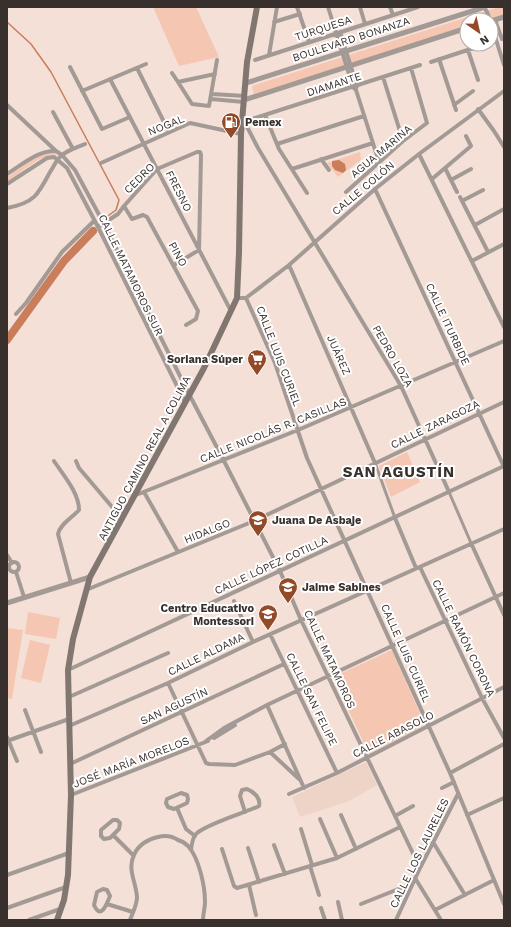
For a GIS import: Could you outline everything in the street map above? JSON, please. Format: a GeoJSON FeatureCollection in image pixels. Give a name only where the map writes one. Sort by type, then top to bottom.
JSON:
{"type":"FeatureCollection","features":[{"type":"Feature","properties":{"kind":"main road","name":"ANTIGUO CAMINO REAL A COLIMA"},"geometry":{"type":"LineString","coordinates":[[57,920],[64,900],[68,875],[71,795],[68,670],[74,639],[90,577],[204,368],[237,298],[239,268],[241,134],[247,62],[257,7]]}},
{"type":"Feature","properties":{"kind":"street"},"geometry":{"type":"LineString","coordinates":[[268,55],[277,7]]}},
{"type":"Feature","properties":{"kind":"street"},"geometry":{"type":"LineString","coordinates":[[297,7],[309,42]]}},
{"type":"Feature","properties":{"kind":"street"},"geometry":{"type":"LineString","coordinates":[[328,7],[338,33],[380,162]]}},
{"type":"Feature","properties":{"kind":"street"},"geometry":{"type":"LineString","coordinates":[[360,7],[365,24]]}},
{"type":"Feature","properties":{"kind":"street"},"geometry":{"type":"LineString","coordinates":[[390,7],[393,15]]}},
{"type":"Feature","properties":{"kind":"street","name":"TURQUESA"},"geometry":{"type":"LineString","coordinates":[[255,60],[418,7]]}},
{"type":"Feature","properties":{"kind":"street","name":"BOULEVARD BONANZA"},"geometry":{"type":"LineString","coordinates":[[246,83],[486,8]]}},
{"type":"Feature","properties":{"kind":"street"},"geometry":{"type":"LineString","coordinates":[[274,22],[300,14]]}},
{"type":"Feature","properties":{"kind":"street"},"geometry":{"type":"LineString","coordinates":[[211,99],[244,99],[349,67],[459,31]]}},
{"type":"Feature","properties":{"kind":"street"},"geometry":{"type":"LineString","coordinates":[[499,50],[504,66]]}},
{"type":"Feature","properties":{"kind":"street"},"geometry":{"type":"LineString","coordinates":[[432,62],[462,52]]}},
{"type":"Feature","properties":{"kind":"street"},"geometry":{"type":"LineString","coordinates":[[469,52],[478,80]]}},
{"type":"Feature","properties":{"kind":"street"},"geometry":{"type":"LineString","coordinates":[[439,59],[456,110]]}},
{"type":"Feature","properties":{"kind":"street"},"geometry":{"type":"LineString","coordinates":[[172,73],[193,105],[209,107],[211,106],[217,60]]}},
{"type":"Feature","properties":{"kind":"street"},"geometry":{"type":"LineString","coordinates":[[82,92],[146,64]]}},
{"type":"Feature","properties":{"kind":"street","name":"DIAMANTE"},"geometry":{"type":"LineString","coordinates":[[252,119],[355,88],[420,65]]}},
{"type":"Feature","properties":{"kind":"street"},"geometry":{"type":"LineString","coordinates":[[70,67],[102,129],[130,117]]}},
{"type":"Feature","properties":{"kind":"street"},"geometry":{"type":"LineString","coordinates":[[137,68],[169,132]]}},
{"type":"Feature","properties":{"kind":"street","name":"AGUA MARINA"},"geometry":{"type":"LineString","coordinates":[[346,192],[404,141],[427,123],[411,68]]}},
{"type":"Feature","properties":{"kind":"street"},"geometry":{"type":"LineString","coordinates":[[178,82],[215,74]]}},
{"type":"Feature","properties":{"kind":"street"},"geometry":{"type":"LineString","coordinates":[[383,77],[404,141]]}},
{"type":"Feature","properties":{"kind":"street","name":"FRESNO"},"geometry":{"type":"LineString","coordinates":[[110,79],[231,311]]}},
{"type":"Feature","properties":{"kind":"street"},"geometry":{"type":"LineString","coordinates":[[454,105],[473,91]]}},
{"type":"Feature","properties":{"kind":"street","name":"CALLE COLÓN"},"geometry":{"type":"LineString","coordinates":[[246,298],[289,265],[375,189],[478,109],[504,91]]}},
{"type":"Feature","properties":{"kind":"street"},"geometry":{"type":"LineString","coordinates":[[212,94],[244,99]]}},
{"type":"Feature","properties":{"kind":"street","name":"CALLE MATAMOROS SUR"},"geometry":{"type":"LineString","coordinates":[[7,105],[62,155],[75,170],[104,224],[189,394]]}},
{"type":"Feature","properties":{"kind":"street"},"geometry":{"type":"LineString","coordinates":[[478,109],[504,147]]}},
{"type":"Feature","properties":{"kind":"street"},"geometry":{"type":"LineString","coordinates":[[53,112],[73,149]]}},
{"type":"Feature","properties":{"kind":"street"},"geometry":{"type":"LineString","coordinates":[[265,115],[277,144],[307,193]]}},
{"type":"Feature","properties":{"kind":"street"},"geometry":{"type":"LineString","coordinates":[[277,144],[364,116]]}},
{"type":"Feature","properties":{"kind":"street","name":"PEDRO LOZA"},"geometry":{"type":"LineString","coordinates":[[243,119],[258,148],[401,386],[504,615]]}},
{"type":"Feature","properties":{"kind":"street","name":"NOGAL"},"geometry":{"type":"LineString","coordinates":[[101,163],[190,123],[241,134]]}},
{"type":"Feature","properties":{"kind":"street"},"geometry":{"type":"LineString","coordinates":[[432,179],[470,146],[466,136]]}},
{"type":"Feature","properties":{"kind":"street"},"geometry":{"type":"LineString","coordinates":[[292,169],[373,143]]}},
{"type":"Feature","properties":{"kind":"street"},"geometry":{"type":"LineString","coordinates":[[7,208],[27,202],[33,198],[41,190],[58,159],[62,155],[85,144]]}},
{"type":"Feature","properties":{"kind":"street"},"geometry":{"type":"LineString","coordinates":[[7,174],[40,153],[48,150],[56,151]]}},
{"type":"Feature","properties":{"kind":"street","name":"CEDRO"},"geometry":{"type":"LineString","coordinates":[[98,227],[118,214],[157,169],[200,152]]}},
{"type":"Feature","properties":{"kind":"street","name":"PINO"},"geometry":{"type":"LineString","coordinates":[[199,250],[200,152]]}},
{"type":"Feature","properties":{"kind":"street"},"geometry":{"type":"LineString","coordinates":[[419,154],[504,328]]}},
{"type":"Feature","properties":{"kind":"street"},"geometry":{"type":"LineString","coordinates":[[7,184],[43,160],[54,157],[58,159]]}},
{"type":"Feature","properties":{"kind":"street","name":"CALLE MATAMOROS SUR"},"geometry":{"type":"LineString","coordinates":[[58,159],[67,168],[98,227],[185,402]]}},
{"type":"Feature","properties":{"kind":"street"},"geometry":{"type":"LineString","coordinates":[[322,159],[329,170]]}},
{"type":"Feature","properties":{"kind":"street"},"geometry":{"type":"LineString","coordinates":[[445,168],[457,192]]}},
{"type":"Feature","properties":{"kind":"street"},"geometry":{"type":"LineString","coordinates":[[451,180],[472,169]]}},
{"type":"Feature","properties":{"kind":"street","name":"CALLE ITURBIDE"},"geometry":{"type":"LineString","coordinates":[[375,189],[504,466]]}},
{"type":"Feature","properties":{"kind":"street"},"geometry":{"type":"LineString","coordinates":[[483,190],[461,199],[488,252]]}},
{"type":"Feature","properties":{"kind":"street","name":"PINO"},"geometry":{"type":"LineString","coordinates":[[124,206],[132,219],[143,215],[147,217],[198,311],[196,319],[186,325]]}},
{"type":"Feature","properties":{"kind":"street"},"geometry":{"type":"LineString","coordinates":[[475,225],[504,209]]}},
{"type":"Feature","properties":{"kind":"street"},"geometry":{"type":"LineString","coordinates":[[16,314],[26,304],[62,252],[94,221]]}},
{"type":"Feature","properties":{"kind":"street"},"geometry":{"type":"LineString","coordinates":[[472,261],[504,244]]}},
{"type":"Feature","properties":{"kind":"street"},"geometry":{"type":"LineString","coordinates":[[174,265],[199,250]]}},
{"type":"Feature","properties":{"kind":"street","name":"JUÁREZ"},"geometry":{"type":"LineString","coordinates":[[289,265],[375,463],[395,519]]}},
{"type":"Feature","properties":{"kind":"street"},"geometry":{"type":"LineString","coordinates":[[237,298],[246,298]]}},
{"type":"Feature","properties":{"kind":"street","name":"CALLE LUIS CURIEL"},"geometry":{"type":"LineString","coordinates":[[246,298],[275,363],[307,458],[454,782],[504,904]]}},
{"type":"Feature","properties":{"kind":"street"},"geometry":{"type":"LineString","coordinates":[[151,334],[157,330]]}},
{"type":"Feature","properties":{"kind":"street","name":"CALLE NICOLÁS R. CASILLAS"},"geometry":{"type":"LineString","coordinates":[[136,495],[298,430],[504,341]]}},
{"type":"Feature","properties":{"kind":"street","name":"CALLE MATAMOROS"},"geometry":{"type":"LineString","coordinates":[[189,394],[280,571],[301,620],[420,868]]}},
{"type":"Feature","properties":{"kind":"street","name":"CALLE ZARAGOZA"},"geometry":{"type":"LineString","coordinates":[[375,463],[504,402]]}},
{"type":"Feature","properties":{"kind":"street"},"geometry":{"type":"LineString","coordinates":[[54,461],[77,496],[79,503],[79,510],[62,526],[58,534],[71,583]]}},
{"type":"Feature","properties":{"kind":"street"},"geometry":{"type":"LineString","coordinates":[[76,461],[79,468],[113,508],[124,516]]}},
{"type":"Feature","properties":{"kind":"street","name":"HIDALGO"},"geometry":{"type":"LineString","coordinates":[[86,590],[254,521],[322,490],[375,463]]}},
{"type":"Feature","properties":{"kind":"street","name":"CALLE LÓPEZ COTILLA"},"geometry":{"type":"LineString","coordinates":[[68,670],[395,519],[504,466]]}},
{"type":"Feature","properties":{"kind":"street"},"geometry":{"type":"LineString","coordinates":[[144,492],[178,552]]}},
{"type":"Feature","properties":{"kind":"street","name":"CALLE RAMÓN CORONA"},"geometry":{"type":"LineString","coordinates":[[395,519],[446,621],[482,698],[504,738]]}},
{"type":"Feature","properties":{"kind":"street","name":"CALLE ALDAMA"},"geometry":{"type":"LineString","coordinates":[[69,726],[504,529]]}},
{"type":"Feature","properties":{"kind":"street"},"geometry":{"type":"LineString","coordinates":[[7,555],[12,562],[18,564],[19,567],[16,572],[24,597]]}},
{"type":"Feature","properties":{"kind":"street"},"geometry":{"type":"LineString","coordinates":[[7,603],[90,577]]}},
{"type":"Feature","properties":{"kind":"street","name":"JOSÉ MARÍA MORELOS"},"geometry":{"type":"LineString","coordinates":[[71,795],[206,741],[221,734],[244,718],[267,705],[504,593]]}},
{"type":"Feature","properties":{"kind":"street"},"geometry":{"type":"LineString","coordinates":[[234,602],[253,642]]}},
{"type":"Feature","properties":{"kind":"street","name":"CALLE SAN FELIPE"},"geometry":{"type":"LineString","coordinates":[[270,634],[337,773]]}},
{"type":"Feature","properties":{"kind":"street"},"geometry":{"type":"LineString","coordinates":[[68,697],[168,653]]}},
{"type":"Feature","properties":{"kind":"street","name":"SAN AGUSTÍN"},"geometry":{"type":"LineString","coordinates":[[70,764],[284,664]]}},
{"type":"Feature","properties":{"kind":"street"},"geometry":{"type":"LineString","coordinates":[[168,682],[206,763],[235,765],[270,752],[285,744]]}},
{"type":"Feature","properties":{"kind":"street","name":"CALLE ABASOLO"},"geometry":{"type":"LineString","coordinates":[[289,794],[337,773],[504,687]]}},
{"type":"Feature","properties":{"kind":"street"},"geometry":{"type":"LineString","coordinates":[[267,705],[304,788]]}},
{"type":"Feature","properties":{"kind":"street"},"geometry":{"type":"LineString","coordinates":[[25,710],[41,752]]}},
{"type":"Feature","properties":{"kind":"street"},"geometry":{"type":"LineString","coordinates":[[17,761],[8,739],[69,719]]}},
{"type":"Feature","properties":{"kind":"street"},"geometry":{"type":"LineString","coordinates":[[450,773],[504,744]]}},
{"type":"Feature","properties":{"kind":"street"},"geometry":{"type":"LineString","coordinates":[[270,752],[300,781]]}},
{"type":"Feature","properties":{"kind":"street"},"geometry":{"type":"LineString","coordinates":[[442,788],[454,782]]}},
{"type":"Feature","properties":{"kind":"street"},"geometry":{"type":"LineString","coordinates":[[190,850],[192,841],[198,832],[206,827],[245,812],[257,807],[260,803],[258,797],[247,789],[242,790],[240,796],[245,812]]}},
{"type":"Feature","properties":{"kind":"street"},"geometry":{"type":"LineString","coordinates":[[181,793],[185,794],[188,799],[187,803],[177,808],[172,809],[168,807],[166,804],[167,799],[181,793]]}},
{"type":"Feature","properties":{"kind":"street","name":"CALLE LOS LAURELES"},"geometry":{"type":"LineString","coordinates":[[396,920],[412,884],[458,794]]}},
{"type":"Feature","properties":{"kind":"street"},"geometry":{"type":"LineString","coordinates":[[467,815],[504,798]]}},
{"type":"Feature","properties":{"kind":"street"},"geometry":{"type":"LineString","coordinates":[[395,816],[413,806]]}},
{"type":"Feature","properties":{"kind":"street"},"geometry":{"type":"LineString","coordinates":[[177,808],[186,829],[195,836]]}},
{"type":"Feature","properties":{"kind":"street"},"geometry":{"type":"LineString","coordinates":[[341,815],[356,849]]}},
{"type":"Feature","properties":{"kind":"street"},"geometry":{"type":"LineString","coordinates":[[320,819],[337,858]]}},
{"type":"Feature","properties":{"kind":"street"},"geometry":{"type":"LineString","coordinates":[[115,820],[118,821],[120,825],[119,829],[114,835],[108,839],[104,839],[100,832],[111,821],[115,820]]}},
{"type":"Feature","properties":{"kind":"street"},"geometry":{"type":"LineString","coordinates":[[222,849],[235,888],[237,888],[337,858],[400,827]]}},
{"type":"Feature","properties":{"kind":"street"},"geometry":{"type":"LineString","coordinates":[[301,829],[319,895]]}},
{"type":"Feature","properties":{"kind":"street"},"geometry":{"type":"LineString","coordinates":[[114,835],[134,855]]}},
{"type":"Feature","properties":{"kind":"street"},"geometry":{"type":"LineString","coordinates":[[130,920],[137,899],[131,871],[134,855],[145,842],[152,838],[169,836],[176,838],[188,846],[198,866],[205,902],[203,920]]}},
{"type":"Feature","properties":{"kind":"street"},"geometry":{"type":"LineString","coordinates":[[433,842],[464,895]]}},
{"type":"Feature","properties":{"kind":"street"},"geometry":{"type":"LineString","coordinates":[[274,845],[285,874]]}},
{"type":"Feature","properties":{"kind":"street"},"geometry":{"type":"LineString","coordinates":[[248,848],[259,882]]}},
{"type":"Feature","properties":{"kind":"street"},"geometry":{"type":"LineString","coordinates":[[7,875],[69,853]]}},
{"type":"Feature","properties":{"kind":"street"},"geometry":{"type":"LineString","coordinates":[[415,878],[441,920]]}},
{"type":"Feature","properties":{"kind":"street"},"geometry":{"type":"LineString","coordinates":[[435,910],[494,880]]}},
{"type":"Feature","properties":{"kind":"street"},"geometry":{"type":"LineString","coordinates":[[361,904],[412,884]]}},
{"type":"Feature","properties":{"kind":"street"},"geometry":{"type":"LineString","coordinates":[[249,885],[256,915]]}},
{"type":"Feature","properties":{"kind":"street"},"geometry":{"type":"LineString","coordinates":[[7,908],[66,887]]}},
{"type":"Feature","properties":{"kind":"street"},"geometry":{"type":"LineString","coordinates":[[101,889],[105,889],[109,894],[107,904],[105,909],[101,911],[94,907],[97,892],[101,889]]}},
{"type":"Feature","properties":{"kind":"street"},"geometry":{"type":"LineString","coordinates":[[338,902],[342,920]]}},
{"type":"Feature","properties":{"kind":"street"},"geometry":{"type":"LineString","coordinates":[[107,904],[133,912]]}},
{"type":"Feature","properties":{"kind":"street"},"geometry":{"type":"LineString","coordinates":[[321,908],[325,920]]}},
{"type":"Feature","properties":{"kind":"street"},"geometry":{"type":"LineString","coordinates":[[29,920],[60,909]]}},
{"type":"Feature","properties":{"kind":"shaded area"},"geometry":{"type":"Polygon","coordinates":[[[153,7],[196,7],[219,57],[179,66],[153,7]]]}},
{"type":"Feature","properties":{"kind":"shaded area"},"geometry":{"type":"Polygon","coordinates":[[[504,7],[504,16],[499,17],[499,12],[483,12],[504,7]]]}},
{"type":"Feature","properties":{"kind":"shaded area"},"geometry":{"type":"Polygon","coordinates":[[[459,20],[459,30],[254,95],[252,86],[459,20]]]}},
{"type":"Feature","properties":{"kind":"shaded area"},"geometry":{"type":"Polygon","coordinates":[[[54,152],[57,155],[37,161],[7,181],[7,177],[41,154],[54,152]]]}},
{"type":"Feature","properties":{"kind":"shaded area"},"geometry":{"type":"Polygon","coordinates":[[[360,152],[361,160],[338,177],[327,163],[360,152]]]}},
{"type":"Feature","properties":{"kind":"shaded area"},"geometry":{"type":"Polygon","coordinates":[[[339,160],[345,164],[346,170],[343,173],[335,170],[332,166],[332,161],[339,160]]]}},
{"type":"Feature","properties":{"kind":"shaded area"},"geometry":{"type":"Polygon","coordinates":[[[407,452],[420,482],[391,497],[379,466],[407,452]]]}},
{"type":"Feature","properties":{"kind":"shaded area"},"geometry":{"type":"Polygon","coordinates":[[[28,612],[60,618],[56,639],[25,634],[28,612]]]}},
{"type":"Feature","properties":{"kind":"shaded area"},"geometry":{"type":"Polygon","coordinates":[[[7,628],[23,630],[12,699],[7,698],[7,628]]]}},
{"type":"Feature","properties":{"kind":"shaded area"},"geometry":{"type":"Polygon","coordinates":[[[30,640],[50,645],[41,683],[21,678],[30,640]]]}},
{"type":"Feature","properties":{"kind":"shaded area"},"geometry":{"type":"Polygon","coordinates":[[[392,650],[425,725],[369,754],[333,677],[392,650]]]}},
{"type":"Feature","properties":{"kind":"shaded area"},"geometry":{"type":"Polygon","coordinates":[[[366,762],[377,785],[349,801],[300,817],[292,797],[366,762]]]}},
{"type":"Feature","properties":{"kind":"waterway"},"geometry":{"type":"LineString","coordinates":[[7,22],[31,44],[51,72],[119,200],[116,210],[105,218]]}},
{"type":"Feature","properties":{"kind":"waterway"},"geometry":{"type":"LineString","coordinates":[[7,340],[64,261],[93,231]]}},
{"type":"Feature","properties":{"kind":"place","name":"Pemex"},"geometry":{"type":"Point","coordinates":[231,139]}},
{"type":"Feature","properties":{"kind":"place","name":"Soriana Súper"},"geometry":{"type":"Point","coordinates":[257,376]}},
{"type":"Feature","properties":{"kind":"place","name":"Juana De Asbaje"},"geometry":{"type":"Point","coordinates":[258,537]}},
{"type":"Feature","properties":{"kind":"place","name":"Jaime Sabines"},"geometry":{"type":"Point","coordinates":[288,604]}},
{"type":"Feature","properties":{"kind":"place","name":"Centro Educativo Montessori"},"geometry":{"type":"Point","coordinates":[268,631]}},
{"type":"Feature","properties":{"kind":"district","name":"SAN AGUSTÍN"},"geometry":{"type":"Point","coordinates":[399,472]}}]}
